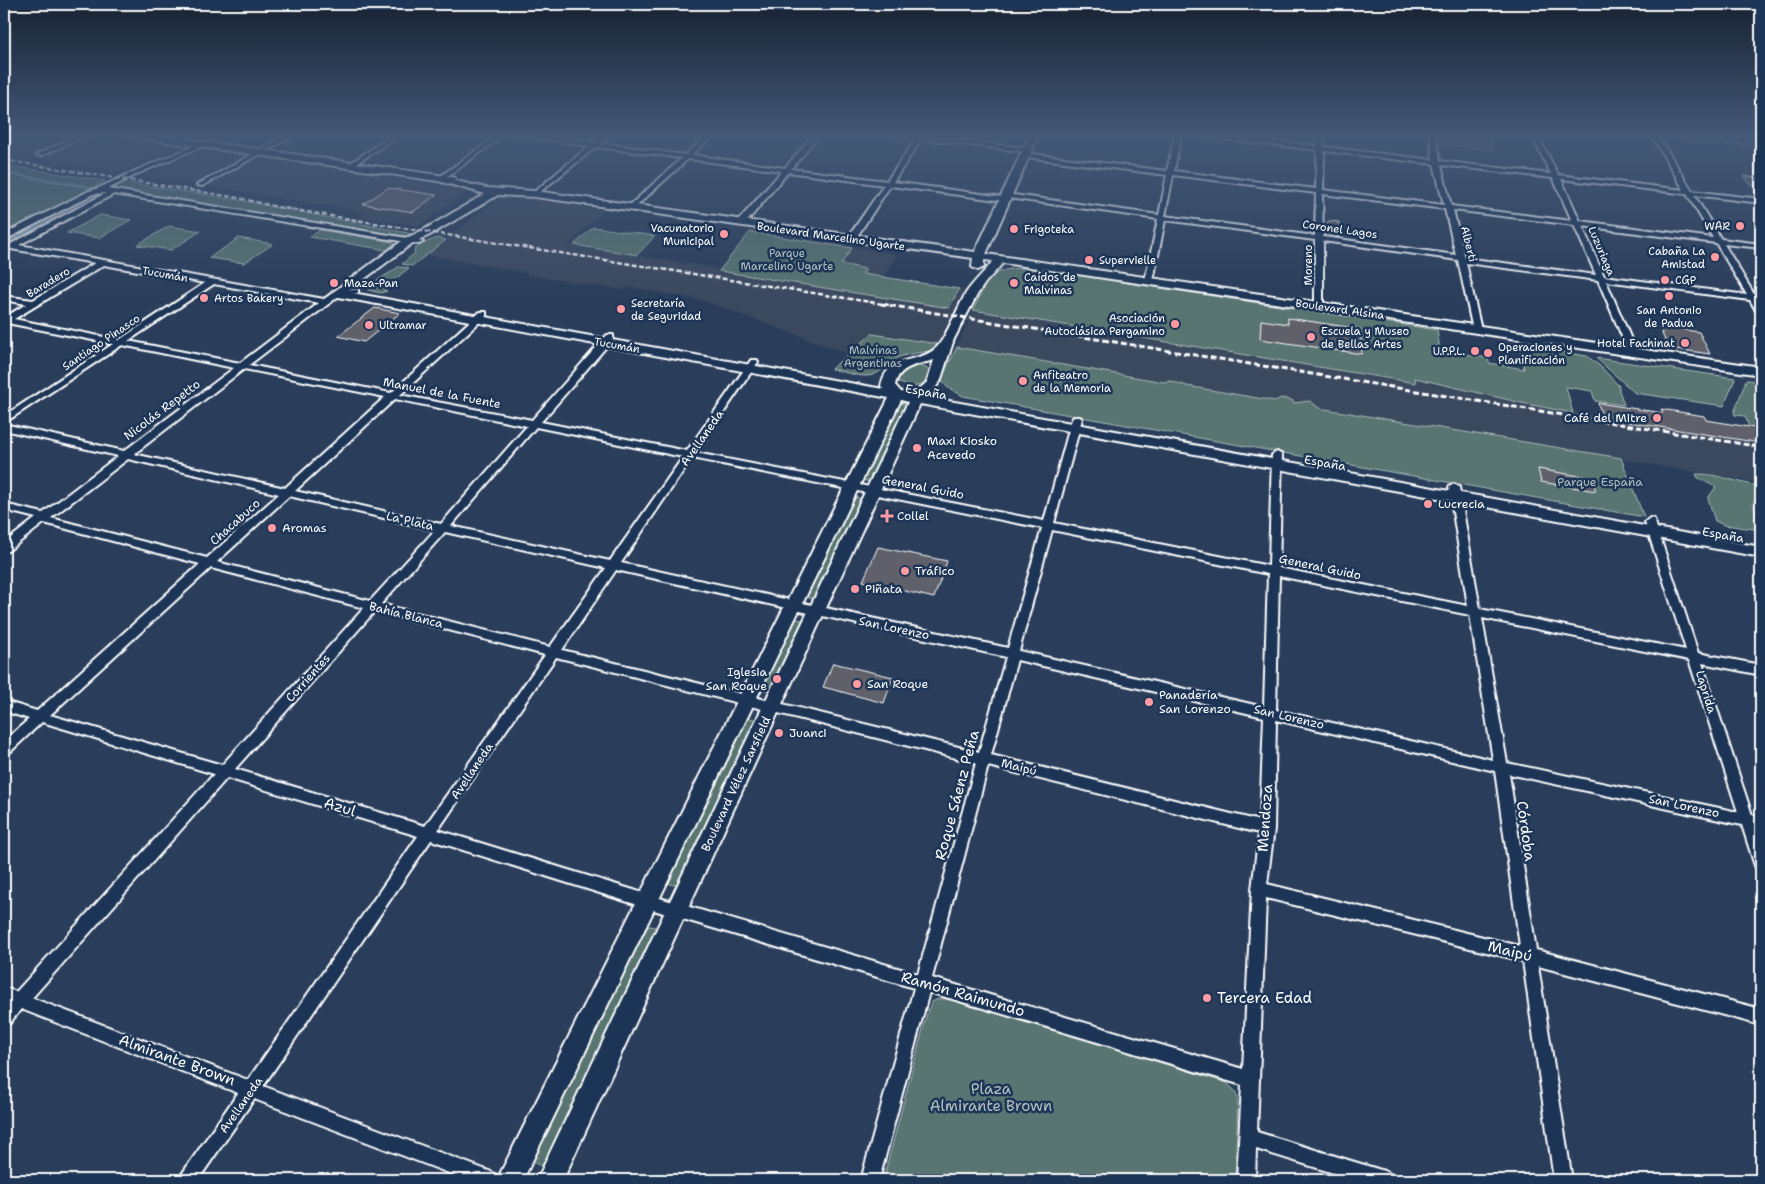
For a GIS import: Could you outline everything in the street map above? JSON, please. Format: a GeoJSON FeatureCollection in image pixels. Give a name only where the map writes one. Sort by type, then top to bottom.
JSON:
{"type":"FeatureCollection","features":[{"type":"Feature","properties":{"kind":"main road","name":"Nicolás Repetto"},"geometry":{"type":"LineString","coordinates":[[442,223],[477,189]]}},
{"type":"Feature","properties":{"kind":"main road","name":"Nicolás Repetto"},"geometry":{"type":"LineString","coordinates":[[337,294],[442,223],[499,189]]}},
{"type":"Feature","properties":{"kind":"main road","name":"Boulevard Marcelino Ugarte"},"geometry":{"type":"LineString","coordinates":[[501,189],[979,256]]}},
{"type":"Feature","properties":{"kind":"main road"},"geometry":{"type":"LineString","coordinates":[[975,286],[979,256],[1010,189]]}},
{"type":"Feature","properties":{"kind":"main road","name":"Nicolás Repetto"},"geometry":{"type":"LineString","coordinates":[[355,291],[418,239]]}},
{"type":"Feature","properties":{"kind":"main road","name":"Boulevard Alsina"},"geometry":{"type":"LineString","coordinates":[[979,256],[1761,371]]}},
{"type":"Feature","properties":{"kind":"main road"},"geometry":{"type":"LineString","coordinates":[[975,286],[996,267],[1000,259]]}},
{"type":"Feature","properties":{"kind":"main road","name":"Boulevard Vélez Sarsfield"},"geometry":{"type":"LineString","coordinates":[[550,1180],[873,491],[921,395],[934,382],[939,372],[944,348],[975,286]]}},
{"type":"Feature","properties":{"kind":"main road","name":"Tucumán"},"geometry":{"type":"LineString","coordinates":[[355,291],[480,317]]}},
{"type":"Feature","properties":{"kind":"main road","name":"Tucumán"},"geometry":{"type":"LineString","coordinates":[[337,294],[480,317],[892,391]]}},
{"type":"Feature","properties":{"kind":"main road","name":"Boulevard Vélez Sarsfield"},"geometry":{"type":"LineString","coordinates":[[510,1180],[852,487],[892,391],[888,378],[898,367],[908,362],[934,356],[944,348]]}},
{"type":"Feature","properties":{"kind":"main road","name":"España"},"geometry":{"type":"LineString","coordinates":[[892,391],[1652,527],[1761,542]]}},
{"type":"Feature","properties":{"kind":"main road","name":"España"},"geometry":{"type":"LineString","coordinates":[[1652,527],[1761,552]]}},
{"type":"Feature","properties":{"kind":"street"},"geometry":{"type":"LineString","coordinates":[[535,194],[541,189]]}},
{"type":"Feature","properties":{"kind":"street"},"geometry":{"type":"LineString","coordinates":[[632,208],[652,189]]}},
{"type":"Feature","properties":{"kind":"street"},"geometry":{"type":"LineString","coordinates":[[741,224],[771,189]]}},
{"type":"Feature","properties":{"kind":"street"},"geometry":{"type":"LineString","coordinates":[[851,239],[884,189]]}},
{"type":"Feature","properties":{"kind":"street","name":"Coronel Lagos"},"geometry":{"type":"LineString","coordinates":[[941,189],[1162,216],[1602,279],[1757,299]]}},
{"type":"Feature","properties":{"kind":"street"},"geometry":{"type":"LineString","coordinates":[[1149,281],[1167,189]]}},
{"type":"Feature","properties":{"kind":"street"},"geometry":{"type":"LineString","coordinates":[[1297,189],[1761,246]]}},
{"type":"Feature","properties":{"kind":"street","name":"Alberti"},"geometry":{"type":"LineString","coordinates":[[1444,189],[1462,259],[1477,330]]}},
{"type":"Feature","properties":{"kind":"street","name":"Luzuriaga"},"geometry":{"type":"LineString","coordinates":[[1563,189],[1633,353]]}},
{"type":"Feature","properties":{"kind":"street"},"geometry":{"type":"LineString","coordinates":[[1661,189],[1761,201]]}},
{"type":"Feature","properties":{"kind":"street"},"geometry":{"type":"LineString","coordinates":[[1689,189],[1719,241],[1757,299],[1761,312]]}},
{"type":"Feature","properties":{"kind":"street"},"geometry":{"type":"LineString","coordinates":[[4,237],[91,192],[101,190],[418,239]]}},
{"type":"Feature","properties":{"kind":"street"},"geometry":{"type":"LineString","coordinates":[[8,246],[113,192]]}},
{"type":"Feature","properties":{"kind":"street","name":"Moreno"},"geometry":{"type":"LineString","coordinates":[[1319,192],[1319,306]]}},
{"type":"Feature","properties":{"kind":"street","name":"Tucumán"},"geometry":{"type":"LineString","coordinates":[[8,246],[326,302]]}},
{"type":"Feature","properties":{"kind":"street","name":"Baradero"},"geometry":{"type":"LineString","coordinates":[[5,321],[103,262]]}},
{"type":"Feature","properties":{"kind":"street","name":"Santiago Pinasco"},"geometry":{"type":"LineString","coordinates":[[4,420],[212,282]]}},
{"type":"Feature","properties":{"kind":"street","name":"Nicolás Repetto"},"geometry":{"type":"LineString","coordinates":[[4,548],[326,302],[337,294],[355,291]]}},
{"type":"Feature","properties":{"kind":"street"},"geometry":{"type":"LineString","coordinates":[[4,298],[34,303]]}},
{"type":"Feature","properties":{"kind":"street","name":"Chacabuco"},"geometry":{"type":"LineString","coordinates":[[4,749],[480,317]]}},
{"type":"Feature","properties":{"kind":"street","name":"Manuel de la Fuente"},"geometry":{"type":"LineString","coordinates":[[5,321],[121,342],[873,491]]}},
{"type":"Feature","properties":{"kind":"street","name":"Corrientes"},"geometry":{"type":"LineString","coordinates":[[4,1017],[11,998],[224,772],[443,528],[607,340]]}},
{"type":"Feature","properties":{"kind":"street","name":"Avellaneda"},"geometry":{"type":"LineString","coordinates":[[188,1180],[752,366]]}},
{"type":"Feature","properties":{"kind":"street","name":"Roque Sáenz Peña"},"geometry":{"type":"LineString","coordinates":[[870,1180],[1076,423]]}},
{"type":"Feature","properties":{"kind":"street","name":"La Plata"},"geometry":{"type":"LineString","coordinates":[[4,427],[816,612]]}},
{"type":"Feature","properties":{"kind":"street","name":"Mendoza"},"geometry":{"type":"LineString","coordinates":[[1246,1180],[1259,889],[1267,828],[1277,459]]}},
{"type":"Feature","properties":{"kind":"street","name":"General Guido"},"geometry":{"type":"LineString","coordinates":[[873,491],[1761,670]]}},
{"type":"Feature","properties":{"kind":"street","name":"Córdoba"},"geometry":{"type":"LineString","coordinates":[[1455,491],[1500,767],[1562,1180]]}},
{"type":"Feature","properties":{"kind":"street","name":"Bahía Blanca"},"geometry":{"type":"LineString","coordinates":[[4,507],[372,607],[554,651],[771,708]]}},
{"type":"Feature","properties":{"kind":"street","name":"Laprida"},"geometry":{"type":"LineString","coordinates":[[1652,527],[1761,863]]}},
{"type":"Feature","properties":{"kind":"street","name":"San Lorenzo"},"geometry":{"type":"LineString","coordinates":[[816,612],[1269,712],[1500,767],[1761,823]]}},
{"type":"Feature","properties":{"kind":"street","name":"Azul"},"geometry":{"type":"LineString","coordinates":[[4,706],[429,833],[676,910]]}},
{"type":"Feature","properties":{"kind":"street","name":"Maipú"},"geometry":{"type":"LineString","coordinates":[[771,708],[1267,828]]}},
{"type":"Feature","properties":{"kind":"street","name":"Maipú"},"geometry":{"type":"LineString","coordinates":[[1259,889],[1528,956],[1761,1017]]}},
{"type":"Feature","properties":{"kind":"street","name":"Ramón Raimundo"},"geometry":{"type":"LineString","coordinates":[[676,910],[1250,1079]]}},
{"type":"Feature","properties":{"kind":"street","name":"Almirante Brown"},"geometry":{"type":"LineString","coordinates":[[11,998],[252,1088],[489,1180]]}},
{"type":"Feature","properties":{"kind":"street"},"geometry":{"type":"LineString","coordinates":[[1248,1138],[1384,1180]]}},
{"type":"Feature","properties":{"kind":"shaded area"},"geometry":{"type":"Polygon","coordinates":[[[226,189],[470,189],[419,226],[361,217],[366,212],[226,189]]]}},
{"type":"Feature","properties":{"kind":"shaded area"},"geometry":{"type":"Polygon","coordinates":[[[506,195],[604,210],[567,245],[720,269],[750,232],[897,254],[883,277],[965,290],[938,344],[872,334],[850,354],[701,300],[630,287],[625,290],[526,275],[528,273],[426,255],[502,196],[506,195]]]}},
{"type":"Feature","properties":{"kind":"shaded area"},"geometry":{"type":"Polygon","coordinates":[[[973,310],[1416,383],[1415,378],[1522,403],[1761,443],[1761,483],[957,347],[973,310]]]}},
{"type":"Feature","properties":{"kind":"green space"},"geometry":{"type":"Polygon","coordinates":[[[4,189],[90,189],[4,233],[4,189]]]}},
{"type":"Feature","properties":{"kind":"green space"},"geometry":{"type":"Polygon","coordinates":[[[169,189],[238,200],[413,234],[404,236],[112,190],[169,189]]]}},
{"type":"Feature","properties":{"kind":"green space"},"geometry":{"type":"Polygon","coordinates":[[[104,191],[107,194],[12,244],[4,243],[4,239],[92,193],[104,191]]]}},
{"type":"Feature","properties":{"kind":"green space"},"geometry":{"type":"Polygon","coordinates":[[[100,215],[131,220],[99,238],[67,233],[100,215]]]}},
{"type":"Feature","properties":{"kind":"green space"},"geometry":{"type":"Polygon","coordinates":[[[169,226],[201,231],[171,250],[137,245],[169,226]]]}},
{"type":"Feature","properties":{"kind":"green space"},"geometry":{"type":"Polygon","coordinates":[[[593,227],[655,236],[637,255],[574,245],[593,227]]]}},
{"type":"Feature","properties":{"kind":"green space"},"geometry":{"type":"Polygon","coordinates":[[[320,230],[393,242],[394,244],[386,250],[310,237],[320,230]]]}},
{"type":"Feature","properties":{"kind":"green space","name":"Parque Marcelino Ugarte"},"geometry":{"type":"Polygon","coordinates":[[[750,232],[852,248],[841,264],[866,269],[863,274],[959,289],[949,308],[719,271],[750,232]]]}},
{"type":"Feature","properties":{"kind":"green space"},"geometry":{"type":"Polygon","coordinates":[[[239,238],[273,244],[244,263],[209,258],[239,238]]]}},
{"type":"Feature","properties":{"kind":"green space"},"geometry":{"type":"Polygon","coordinates":[[[437,238],[446,240],[412,266],[402,264],[422,244],[437,238]]]}},
{"type":"Feature","properties":{"kind":"green space"},"geometry":{"type":"Polygon","coordinates":[[[398,267],[409,268],[385,287],[385,291],[387,291],[381,293],[368,290],[371,284],[398,267]]]}},
{"type":"Feature","properties":{"kind":"green space"},"geometry":{"type":"Polygon","coordinates":[[[1028,268],[1437,330],[1440,350],[1488,358],[1489,363],[1524,369],[1520,346],[1587,356],[1601,367],[1619,386],[1624,405],[1595,401],[1592,391],[1566,387],[1573,413],[1415,378],[1416,383],[973,310],[986,281],[990,277],[1006,270],[1028,268]]]}},
{"type":"Feature","properties":{"kind":"green space","name":"Malvinas Argentinas"},"geometry":{"type":"Polygon","coordinates":[[[872,334],[938,344],[933,350],[899,357],[876,374],[857,375],[831,369],[872,334]]]}},
{"type":"Feature","properties":{"kind":"green space","name":"Parque España"},"geometry":{"type":"Polygon","coordinates":[[[957,347],[1164,382],[1170,381],[1187,386],[1275,401],[1281,398],[1292,400],[1294,403],[1310,401],[1319,408],[1621,458],[1644,517],[963,396],[947,387],[941,379],[957,347]]]}},
{"type":"Feature","properties":{"kind":"green space"},"geometry":{"type":"Polygon","coordinates":[[[1596,358],[1735,379],[1724,406],[1635,393],[1596,358]]]}},
{"type":"Feature","properties":{"kind":"green space"},"geometry":{"type":"Polygon","coordinates":[[[915,365],[926,368],[931,373],[928,382],[912,386],[897,381],[897,376],[909,366],[915,365]]]}},
{"type":"Feature","properties":{"kind":"green space"},"geometry":{"type":"Polygon","coordinates":[[[1746,380],[1761,381],[1761,429],[1749,427],[1745,416],[1735,415],[1734,413],[1746,380]]]}},
{"type":"Feature","properties":{"kind":"green space"},"geometry":{"type":"Polygon","coordinates":[[[899,403],[907,405],[870,481],[865,481],[862,478],[899,403]]]}},
{"type":"Feature","properties":{"kind":"green space"},"geometry":{"type":"Polygon","coordinates":[[[1696,474],[1712,475],[1761,486],[1761,501],[1754,500],[1753,504],[1757,516],[1761,519],[1761,530],[1724,525],[1715,521],[1708,498],[1716,487],[1698,478],[1696,474]]]}},
{"type":"Feature","properties":{"kind":"green space"},"geometry":{"type":"Polygon","coordinates":[[[857,497],[863,500],[816,598],[808,598],[805,595],[853,498],[857,497]]]}},
{"type":"Feature","properties":{"kind":"green space"},"geometry":{"type":"Polygon","coordinates":[[[795,619],[802,620],[804,623],[772,690],[764,690],[762,687],[795,619]]]}},
{"type":"Feature","properties":{"kind":"green space"},"geometry":{"type":"Polygon","coordinates":[[[750,718],[754,719],[757,723],[680,883],[670,884],[667,879],[744,721],[750,718]]]}},
{"type":"Feature","properties":{"kind":"green space"},"geometry":{"type":"Polygon","coordinates":[[[655,927],[657,932],[547,1163],[540,1166],[532,1160],[644,928],[655,927]]]}},
{"type":"Feature","properties":{"kind":"green space","name":"Plaza Almirante Brown"},"geometry":{"type":"Polygon","coordinates":[[[938,999],[951,1000],[972,1007],[991,1008],[1040,1023],[1042,1027],[1088,1036],[1090,1041],[1141,1053],[1156,1061],[1227,1083],[1235,1091],[1238,1099],[1235,1180],[883,1180],[928,1010],[932,1002],[938,999]]]}},
{"type":"Feature","properties":{"kind":"building"},"geometry":{"type":"Polygon","coordinates":[[[386,189],[436,195],[413,212],[363,204],[386,189]]]}},
{"type":"Feature","properties":{"kind":"building"},"geometry":{"type":"Polygon","coordinates":[[[1755,189],[1761,189],[1761,197],[1755,189]]]}},
{"type":"Feature","properties":{"kind":"building"},"geometry":{"type":"Polygon","coordinates":[[[1328,221],[1339,222],[1339,237],[1327,234],[1328,221]]]}},
{"type":"Feature","properties":{"kind":"building","name":"Ultramar"},"geometry":{"type":"Polygon","coordinates":[[[375,308],[400,313],[364,342],[338,336],[375,308]]]}},
{"type":"Feature","properties":{"kind":"building","name":"Escuela y Museo de Bellas Artes"},"geometry":{"type":"Polygon","coordinates":[[[1288,318],[1360,329],[1362,354],[1260,339],[1261,320],[1288,324],[1288,318]]]}},
{"type":"Feature","properties":{"kind":"building","name":"Hotel Fachinat"},"geometry":{"type":"Polygon","coordinates":[[[1659,326],[1699,332],[1710,354],[1668,348],[1659,326]]]}},
{"type":"Feature","properties":{"kind":"building"},"geometry":{"type":"Polygon","coordinates":[[[1598,403],[1663,413],[1661,409],[1704,416],[1706,420],[1761,429],[1761,443],[1603,418],[1598,403]]]}},
{"type":"Feature","properties":{"kind":"building"},"geometry":{"type":"Polygon","coordinates":[[[1538,469],[1591,478],[1596,491],[1541,482],[1538,469]]]}},
{"type":"Feature","properties":{"kind":"building","name":"Tráfico"},"geometry":{"type":"Polygon","coordinates":[[[878,547],[947,561],[934,598],[863,581],[878,547]]]}},
{"type":"Feature","properties":{"kind":"building","name":"San Roque"},"geometry":{"type":"Polygon","coordinates":[[[833,663],[893,677],[884,703],[823,687],[833,663]]]}},
{"type":"Feature","properties":{"kind":"waterway"},"geometry":{"type":"LineString","coordinates":[[6,243],[100,194]]}},
{"type":"Feature","properties":{"kind":"railway"},"geometry":{"type":"LineString","coordinates":[[185,189],[239,198],[277,207],[428,232],[889,305]]}},
{"type":"Feature","properties":{"kind":"railway"},"geometry":{"type":"LineString","coordinates":[[881,304],[1761,447]]}},
{"type":"Feature","properties":{"kind":"place","name":"WAR"},"geometry":{"type":"Point","coordinates":[1740,226]}},
{"type":"Feature","properties":{"kind":"place","name":"Frigoteka"},"geometry":{"type":"Point","coordinates":[1014,229]}},
{"type":"Feature","properties":{"kind":"place","name":"Vacunatorio Municipal"},"geometry":{"type":"Point","coordinates":[724,234]}},
{"type":"Feature","properties":{"kind":"place","name":"Cabaña La Amistad"},"geometry":{"type":"Point","coordinates":[1715,257]}},
{"type":"Feature","properties":{"kind":"place","name":"Supervielle"},"geometry":{"type":"Point","coordinates":[1089,260]}},
{"type":"Feature","properties":{"kind":"place","name":"CGP"},"geometry":{"type":"Point","coordinates":[1665,280]}},
{"type":"Feature","properties":{"kind":"place","name":"Maza-Pan"},"geometry":{"type":"Point","coordinates":[334,283]}},
{"type":"Feature","properties":{"kind":"place","name":"Caídos de Malvinas"},"geometry":{"type":"Point","coordinates":[1014,283]}},
{"type":"Feature","properties":{"kind":"place","name":"San Antonio de Padua"},"geometry":{"type":"Point","coordinates":[1669,296]}},
{"type":"Feature","properties":{"kind":"place","name":"Artos Bakery"},"geometry":{"type":"Point","coordinates":[204,298]}},
{"type":"Feature","properties":{"kind":"place","name":"Secretaría de Seguridad"},"geometry":{"type":"Point","coordinates":[621,309]}},
{"type":"Feature","properties":{"kind":"place","name":"Asociación Autoclásica Pergamino"},"geometry":{"type":"Point","coordinates":[1175,324]}},
{"type":"Feature","properties":{"kind":"place","name":"Ultramar"},"geometry":{"type":"Point","coordinates":[369,325]}},
{"type":"Feature","properties":{"kind":"place","name":"Escuela y Museo de Bellas Artes"},"geometry":{"type":"Point","coordinates":[1311,337]}},
{"type":"Feature","properties":{"kind":"place","name":"Hotel Fachinat"},"geometry":{"type":"Point","coordinates":[1685,343]}},
{"type":"Feature","properties":{"kind":"place","name":"U.P.P.L."},"geometry":{"type":"Point","coordinates":[1475,351]}},
{"type":"Feature","properties":{"kind":"place","name":"Operaciones y Planificación"},"geometry":{"type":"Point","coordinates":[1488,353]}},
{"type":"Feature","properties":{"kind":"place","name":"Anfiteatro de la Memoria"},"geometry":{"type":"Point","coordinates":[1023,381]}},
{"type":"Feature","properties":{"kind":"place","name":"Café del Mitre"},"geometry":{"type":"Point","coordinates":[1657,418]}},
{"type":"Feature","properties":{"kind":"place","name":"Maxi Kiosko Acevedo"},"geometry":{"type":"Point","coordinates":[917,448]}},
{"type":"Feature","properties":{"kind":"place","name":"Lucrecia"},"geometry":{"type":"Point","coordinates":[1428,504]}},
{"type":"Feature","properties":{"kind":"place","name":"Collel"},"geometry":{"type":"Point","coordinates":[887,516]}},
{"type":"Feature","properties":{"kind":"place","name":"Aromas"},"geometry":{"type":"Point","coordinates":[272,528]}},
{"type":"Feature","properties":{"kind":"place","name":"Tráfico"},"geometry":{"type":"Point","coordinates":[905,571]}},
{"type":"Feature","properties":{"kind":"place","name":"Piñata"},"geometry":{"type":"Point","coordinates":[855,589]}},
{"type":"Feature","properties":{"kind":"place","name":"Iglesia San Roque"},"geometry":{"type":"Point","coordinates":[777,679]}},
{"type":"Feature","properties":{"kind":"place","name":"San Roque"},"geometry":{"type":"Point","coordinates":[857,684]}},
{"type":"Feature","properties":{"kind":"place","name":"Panadería San Lorenzo"},"geometry":{"type":"Point","coordinates":[1149,702]}},
{"type":"Feature","properties":{"kind":"place","name":"Juanci"},"geometry":{"type":"Point","coordinates":[779,733]}},
{"type":"Feature","properties":{"kind":"place","name":"Tercera Edad"},"geometry":{"type":"Point","coordinates":[1207,998]}}]}
